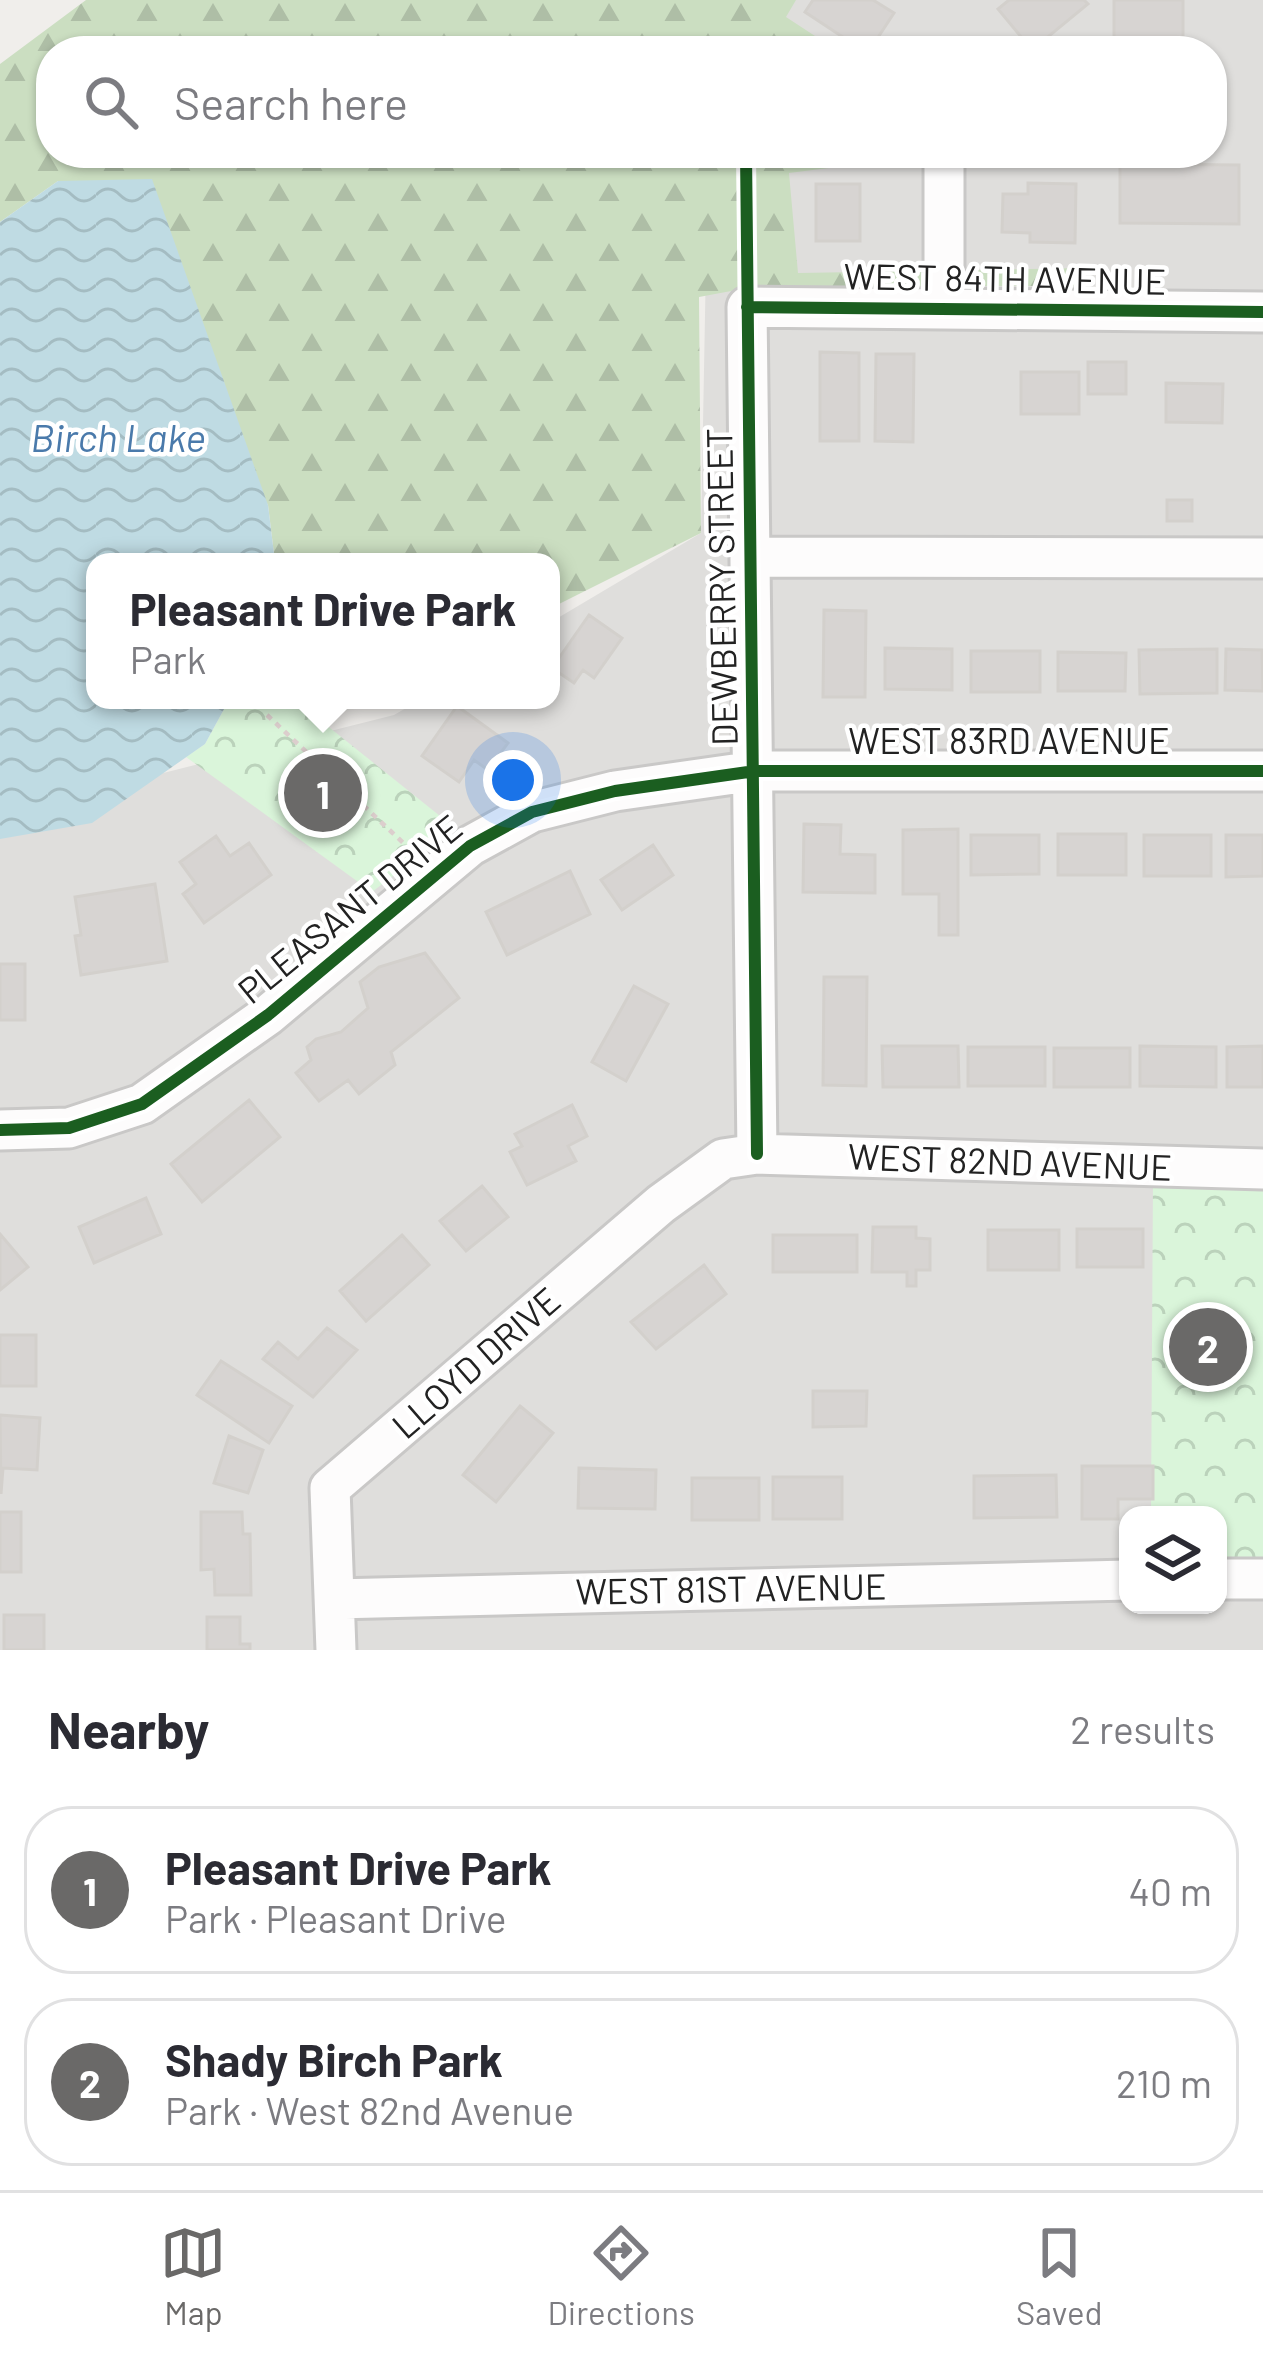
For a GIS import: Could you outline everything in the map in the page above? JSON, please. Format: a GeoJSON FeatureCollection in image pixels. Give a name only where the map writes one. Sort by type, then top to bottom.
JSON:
{"type":"FeatureCollection","features":[{"type":"Feature","properties":{"kind":"street"},"geometry":{"type":"LineString","coordinates":[[944,168],[944,308]]}},
{"type":"Feature","properties":{"kind":"street","name":"WEST 84TH AVENUE"},"geometry":{"type":"LineString","coordinates":[[747,307],[1263,312]]}},
{"type":"Feature","properties":{"kind":"street","name":"DEWBERRY STREET"},"geometry":{"type":"LineString","coordinates":[[747,307],[757,1154]]}},
{"type":"Feature","properties":{"kind":"street"},"geometry":{"type":"LineString","coordinates":[[751,556],[1263,558]]}},
{"type":"Feature","properties":{"kind":"street","name":"WEST 83RD AVENUE"},"geometry":{"type":"LineString","coordinates":[[754,771],[1263,771]]}},
{"type":"Feature","properties":{"kind":"street","name":"PLEASANT DRIVE"},"geometry":{"type":"LineString","coordinates":[[0,1130],[69,1128],[142,1104],[268,1015],[470,846],[532,812],[615,790],[754,771]]}},
{"type":"Feature","properties":{"kind":"street","name":"WEST 82ND AVENUE"},"geometry":{"type":"LineString","coordinates":[[757,1154],[1263,1169]]}},
{"type":"Feature","properties":{"kind":"street","name":"LLOYD DRIVE"},"geometry":{"type":"LineString","coordinates":[[336,1650],[330,1488],[661,1204],[723,1159],[757,1154]]}},
{"type":"Feature","properties":{"kind":"street"},"geometry":{"type":"LineString","coordinates":[[1227,1579],[1263,1579]]}},
{"type":"Feature","properties":{"kind":"street","name":"WEST 81ST AVENUE"},"geometry":{"type":"LineString","coordinates":[[335,1599],[1119,1580]]}},
{"type":"Feature","properties":{"kind":"path"},"geometry":{"type":"LineString","coordinates":[[267,716],[436,873]]}},
{"type":"Feature","properties":{"kind":"shaded area"},"geometry":{"type":"Polygon","coordinates":[[[711,0],[1263,0],[1263,1650],[0,1650],[0,814],[404,709],[560,709],[560,617],[701,533],[708,168],[1227,168],[1227,36],[710,36],[711,0]]]}},
{"type":"Feature","properties":{"kind":"green space"},"geometry":{"type":"Polygon","coordinates":[[[86,0],[796,0],[786,17],[815,36],[38,36],[86,0]]]}},
{"type":"Feature","properties":{"kind":"green space"},"geometry":{"type":"Polygon","coordinates":[[[36,37],[36,168],[829,168],[789,173],[798,273],[1085,268],[1086,286],[758,286],[699,297],[701,533],[560,604],[560,553],[274,553],[268,505],[58,181],[0,222],[0,64],[36,37]]]}},
{"type":"Feature","properties":{"kind":"green space"},"geometry":{"type":"Polygon","coordinates":[[[224,709],[306,709],[455,828],[372,892],[186,757],[205,744],[224,709]]]}},
{"type":"Feature","properties":{"kind":"green space"},"geometry":{"type":"Polygon","coordinates":[[[1153,1179],[1263,1179],[1263,1564],[1227,1564],[1227,1506],[1151,1506],[1153,1179]]]}},
{"type":"Feature","properties":{"kind":"water","name":"Birch Lake"},"geometry":{"type":"Polygon","coordinates":[[[152,179],[268,505],[274,553],[86,553],[86,709],[224,709],[205,744],[92,823],[0,839],[0,222],[58,181],[152,179]]]}},
{"type":"Feature","properties":{"kind":"building"},"geometry":{"type":"Polygon","coordinates":[[[813,0],[873,0],[894,13],[879,36],[841,36],[805,12],[813,0]]]}},
{"type":"Feature","properties":{"kind":"building"},"geometry":{"type":"Polygon","coordinates":[[[1009,0],[1084,0],[1088,4],[1049,36],[1020,36],[998,9],[1009,0]]]}},
{"type":"Feature","properties":{"kind":"building"},"geometry":{"type":"Polygon","coordinates":[[[1114,0],[1183,0],[1183,36],[1114,36],[1114,0]]]}},
{"type":"Feature","properties":{"kind":"building"},"geometry":{"type":"Polygon","coordinates":[[[1239,165],[1239,224],[1120,223],[1120,168],[1239,165]]]}},
{"type":"Feature","properties":{"kind":"building"},"geometry":{"type":"Polygon","coordinates":[[[1028,183],[1076,184],[1075,243],[1030,242],[1030,233],[1002,232],[1003,194],[1028,194],[1028,183]]]}},
{"type":"Feature","properties":{"kind":"building"},"geometry":{"type":"Polygon","coordinates":[[[816,184],[860,184],[860,241],[816,241],[816,184]]]}},
{"type":"Feature","properties":{"kind":"building"},"geometry":{"type":"Polygon","coordinates":[[[820,352],[859,353],[859,441],[820,441],[820,352]]]}},
{"type":"Feature","properties":{"kind":"building"},"geometry":{"type":"Polygon","coordinates":[[[876,354],[914,354],[913,442],[875,441],[876,354]]]}},
{"type":"Feature","properties":{"kind":"building"},"geometry":{"type":"Polygon","coordinates":[[[1088,362],[1126,362],[1126,394],[1088,394],[1088,362]]]}},
{"type":"Feature","properties":{"kind":"building"},"geometry":{"type":"Polygon","coordinates":[[[1021,372],[1079,372],[1079,414],[1021,414],[1021,372]]]}},
{"type":"Feature","properties":{"kind":"building"},"geometry":{"type":"Polygon","coordinates":[[[1166,383],[1223,384],[1222,423],[1166,422],[1166,383]]]}},
{"type":"Feature","properties":{"kind":"building"},"geometry":{"type":"Polygon","coordinates":[[[1167,500],[1192,500],[1192,521],[1167,521],[1167,500]]]}},
{"type":"Feature","properties":{"kind":"building"},"geometry":{"type":"Polygon","coordinates":[[[824,610],[866,611],[865,697],[823,697],[824,610]]]}},
{"type":"Feature","properties":{"kind":"building"},"geometry":{"type":"Polygon","coordinates":[[[589,615],[622,638],[594,678],[583,670],[574,683],[560,673],[560,657],[589,615]]]}},
{"type":"Feature","properties":{"kind":"building"},"geometry":{"type":"Polygon","coordinates":[[[885,648],[952,649],[952,690],[885,689],[885,648]]]}},
{"type":"Feature","properties":{"kind":"building"},"geometry":{"type":"Polygon","coordinates":[[[1217,649],[1217,693],[1140,694],[1139,650],[1217,649]]]}},
{"type":"Feature","properties":{"kind":"building"},"geometry":{"type":"Polygon","coordinates":[[[1226,649],[1262,650],[1263,691],[1225,690],[1226,649]]]}},
{"type":"Feature","properties":{"kind":"building"},"geometry":{"type":"Polygon","coordinates":[[[971,651],[1040,651],[1040,692],[971,692],[971,651]]]}},
{"type":"Feature","properties":{"kind":"building"},"geometry":{"type":"Polygon","coordinates":[[[1058,652],[1126,653],[1125,691],[1058,691],[1058,652]]]}},
{"type":"Feature","properties":{"kind":"building"},"geometry":{"type":"Polygon","coordinates":[[[455,709],[508,743],[488,770],[474,760],[459,782],[422,756],[455,709]]]}},
{"type":"Feature","properties":{"kind":"building"},"geometry":{"type":"Polygon","coordinates":[[[804,824],[841,825],[840,854],[875,855],[875,893],[803,892],[804,824]]]}},
{"type":"Feature","properties":{"kind":"building"},"geometry":{"type":"Polygon","coordinates":[[[958,829],[958,935],[939,935],[939,894],[903,894],[903,830],[958,829]]]}},
{"type":"Feature","properties":{"kind":"building"},"geometry":{"type":"Polygon","coordinates":[[[1058,834],[1126,834],[1126,875],[1058,875],[1058,834]]]}},
{"type":"Feature","properties":{"kind":"building"},"geometry":{"type":"Polygon","coordinates":[[[971,835],[1039,835],[1039,874],[971,875],[971,835]]]}},
{"type":"Feature","properties":{"kind":"building"},"geometry":{"type":"Polygon","coordinates":[[[1144,835],[1211,835],[1211,876],[1144,876],[1144,835]]]}},
{"type":"Feature","properties":{"kind":"building"},"geometry":{"type":"Polygon","coordinates":[[[1226,835],[1263,835],[1263,876],[1226,877],[1226,835]]]}},
{"type":"Feature","properties":{"kind":"building"},"geometry":{"type":"Polygon","coordinates":[[[216,836],[230,856],[249,843],[271,875],[204,923],[183,894],[196,884],[180,862],[216,836]]]}},
{"type":"Feature","properties":{"kind":"building"},"geometry":{"type":"Polygon","coordinates":[[[653,845],[673,875],[622,910],[601,880],[653,845]]]}},
{"type":"Feature","properties":{"kind":"building"},"geometry":{"type":"Polygon","coordinates":[[[570,871],[590,914],[507,955],[486,912],[570,871]]]}},
{"type":"Feature","properties":{"kind":"building"},"geometry":{"type":"Polygon","coordinates":[[[155,884],[167,961],[81,975],[75,897],[155,884]]]}},
{"type":"Feature","properties":{"kind":"building"},"geometry":{"type":"Polygon","coordinates":[[[425,953],[459,998],[391,1052],[395,1065],[359,1094],[348,1080],[319,1101],[296,1073],[311,1060],[307,1047],[316,1039],[341,1032],[368,1008],[360,982],[379,967],[425,953]]]}},
{"type":"Feature","properties":{"kind":"building"},"geometry":{"type":"Polygon","coordinates":[[[0,964],[25,964],[25,1020],[0,1020],[0,964]]]}},
{"type":"Feature","properties":{"kind":"building"},"geometry":{"type":"Polygon","coordinates":[[[824,977],[867,977],[866,1086],[823,1085],[824,977]]]}},
{"type":"Feature","properties":{"kind":"building"},"geometry":{"type":"Polygon","coordinates":[[[634,986],[668,1004],[626,1081],[592,1062],[634,986]]]}},
{"type":"Feature","properties":{"kind":"building"},"geometry":{"type":"Polygon","coordinates":[[[882,1046],[958,1046],[959,1087],[883,1087],[882,1046]]]}},
{"type":"Feature","properties":{"kind":"building"},"geometry":{"type":"Polygon","coordinates":[[[1140,1046],[1216,1047],[1216,1087],[1140,1086],[1140,1046]]]}},
{"type":"Feature","properties":{"kind":"building"},"geometry":{"type":"Polygon","coordinates":[[[1263,1046],[1263,1087],[1227,1087],[1227,1047],[1263,1046]]]}},
{"type":"Feature","properties":{"kind":"building"},"geometry":{"type":"Polygon","coordinates":[[[968,1047],[1045,1047],[1045,1086],[968,1086],[968,1047]]]}},
{"type":"Feature","properties":{"kind":"building"},"geometry":{"type":"Polygon","coordinates":[[[1054,1048],[1130,1048],[1130,1087],[1054,1087],[1054,1048]]]}},
{"type":"Feature","properties":{"kind":"building"},"geometry":{"type":"Polygon","coordinates":[[[249,1100],[280,1137],[202,1202],[171,1164],[249,1100]]]}},
{"type":"Feature","properties":{"kind":"building"},"geometry":{"type":"Polygon","coordinates":[[[572,1105],[587,1136],[568,1146],[576,1161],[527,1185],[510,1152],[522,1146],[515,1134],[572,1105]]]}},
{"type":"Feature","properties":{"kind":"building"},"geometry":{"type":"Polygon","coordinates":[[[482,1186],[508,1217],[466,1251],[440,1221],[482,1186]]]}},
{"type":"Feature","properties":{"kind":"building"},"geometry":{"type":"Polygon","coordinates":[[[146,1198],[161,1234],[94,1263],[79,1227],[146,1198]]]}},
{"type":"Feature","properties":{"kind":"building"},"geometry":{"type":"Polygon","coordinates":[[[873,1227],[916,1227],[916,1238],[930,1239],[930,1270],[916,1270],[916,1286],[907,1286],[907,1272],[872,1272],[873,1227]]]}},
{"type":"Feature","properties":{"kind":"building"},"geometry":{"type":"Polygon","coordinates":[[[1077,1229],[1143,1229],[1143,1267],[1077,1267],[1077,1229]]]}},
{"type":"Feature","properties":{"kind":"building"},"geometry":{"type":"Polygon","coordinates":[[[988,1230],[1059,1230],[1059,1270],[988,1270],[988,1230]]]}},
{"type":"Feature","properties":{"kind":"building"},"geometry":{"type":"Polygon","coordinates":[[[0,1234],[28,1267],[0,1290],[0,1234]]]}},
{"type":"Feature","properties":{"kind":"building"},"geometry":{"type":"Polygon","coordinates":[[[402,1235],[429,1265],[366,1321],[340,1291],[402,1235]]]}},
{"type":"Feature","properties":{"kind":"building"},"geometry":{"type":"Polygon","coordinates":[[[773,1235],[857,1235],[857,1272],[773,1272],[773,1235]]]}},
{"type":"Feature","properties":{"kind":"building"},"geometry":{"type":"Polygon","coordinates":[[[704,1265],[726,1294],[656,1349],[631,1322],[704,1265]]]}},
{"type":"Feature","properties":{"kind":"building"},"geometry":{"type":"Polygon","coordinates":[[[327,1328],[357,1350],[313,1397],[263,1359],[278,1342],[298,1359],[327,1328]]]}},
{"type":"Feature","properties":{"kind":"building"},"geometry":{"type":"Polygon","coordinates":[[[0,1335],[36,1335],[36,1386],[0,1386],[0,1335]]]}},
{"type":"Feature","properties":{"kind":"building"},"geometry":{"type":"Polygon","coordinates":[[[221,1361],[292,1406],[269,1443],[197,1395],[221,1361]]]}},
{"type":"Feature","properties":{"kind":"building"},"geometry":{"type":"Polygon","coordinates":[[[813,1391],[867,1391],[866,1426],[813,1427],[813,1391]]]}},
{"type":"Feature","properties":{"kind":"building"},"geometry":{"type":"Polygon","coordinates":[[[520,1406],[553,1433],[496,1502],[463,1475],[520,1406]]]}},
{"type":"Feature","properties":{"kind":"building"},"geometry":{"type":"Polygon","coordinates":[[[0,1415],[40,1418],[37,1470],[3,1468],[1,1494],[0,1415]]]}},
{"type":"Feature","properties":{"kind":"building"},"geometry":{"type":"Polygon","coordinates":[[[229,1436],[263,1450],[248,1493],[214,1483],[229,1436]]]}},
{"type":"Feature","properties":{"kind":"building"},"geometry":{"type":"Polygon","coordinates":[[[1082,1466],[1153,1466],[1153,1499],[1118,1499],[1118,1519],[1082,1519],[1082,1466]]]}},
{"type":"Feature","properties":{"kind":"building"},"geometry":{"type":"Polygon","coordinates":[[[579,1468],[656,1470],[655,1509],[578,1508],[579,1468]]]}},
{"type":"Feature","properties":{"kind":"building"},"geometry":{"type":"Polygon","coordinates":[[[1056,1475],[1057,1517],[974,1518],[974,1476],[1056,1475]]]}},
{"type":"Feature","properties":{"kind":"building"},"geometry":{"type":"Polygon","coordinates":[[[773,1477],[842,1477],[842,1519],[773,1519],[773,1477]]]}},
{"type":"Feature","properties":{"kind":"building"},"geometry":{"type":"Polygon","coordinates":[[[692,1478],[759,1478],[759,1520],[692,1520],[692,1478]]]}},
{"type":"Feature","properties":{"kind":"building"},"geometry":{"type":"Polygon","coordinates":[[[0,1512],[21,1512],[21,1572],[0,1572],[0,1512]]]}},
{"type":"Feature","properties":{"kind":"building"},"geometry":{"type":"Polygon","coordinates":[[[201,1512],[242,1512],[243,1534],[250,1534],[251,1595],[215,1595],[214,1569],[201,1570],[201,1512]]]}},
{"type":"Feature","properties":{"kind":"building"},"geometry":{"type":"Polygon","coordinates":[[[4,1615],[44,1615],[44,1650],[4,1650],[4,1615]]]}},
{"type":"Feature","properties":{"kind":"building"},"geometry":{"type":"Polygon","coordinates":[[[207,1617],[240,1617],[240,1644],[250,1644],[250,1650],[207,1650],[207,1617]]]}},
{"type":"Feature","properties":{"kind":"cycle path"},"geometry":{"type":"LineString","coordinates":[[746,168],[757,1154]]}},
{"type":"Feature","properties":{"kind":"cycle path"},"geometry":{"type":"LineString","coordinates":[[747,307],[1263,312]]}},
{"type":"Feature","properties":{"kind":"cycle path"},"geometry":{"type":"LineString","coordinates":[[0,1130],[69,1128],[142,1104],[268,1015],[470,846],[532,812],[615,791],[755,771],[1263,771]]}},
{"type":"Feature","properties":{"kind":"place","name":"Pleasant Drive Park"},"geometry":{"type":"Point","coordinates":[323,793]}},
{"type":"Feature","properties":{"kind":"place","name":"Shady Birch Park"},"geometry":{"type":"Point","coordinates":[1208,1347]}}]}
